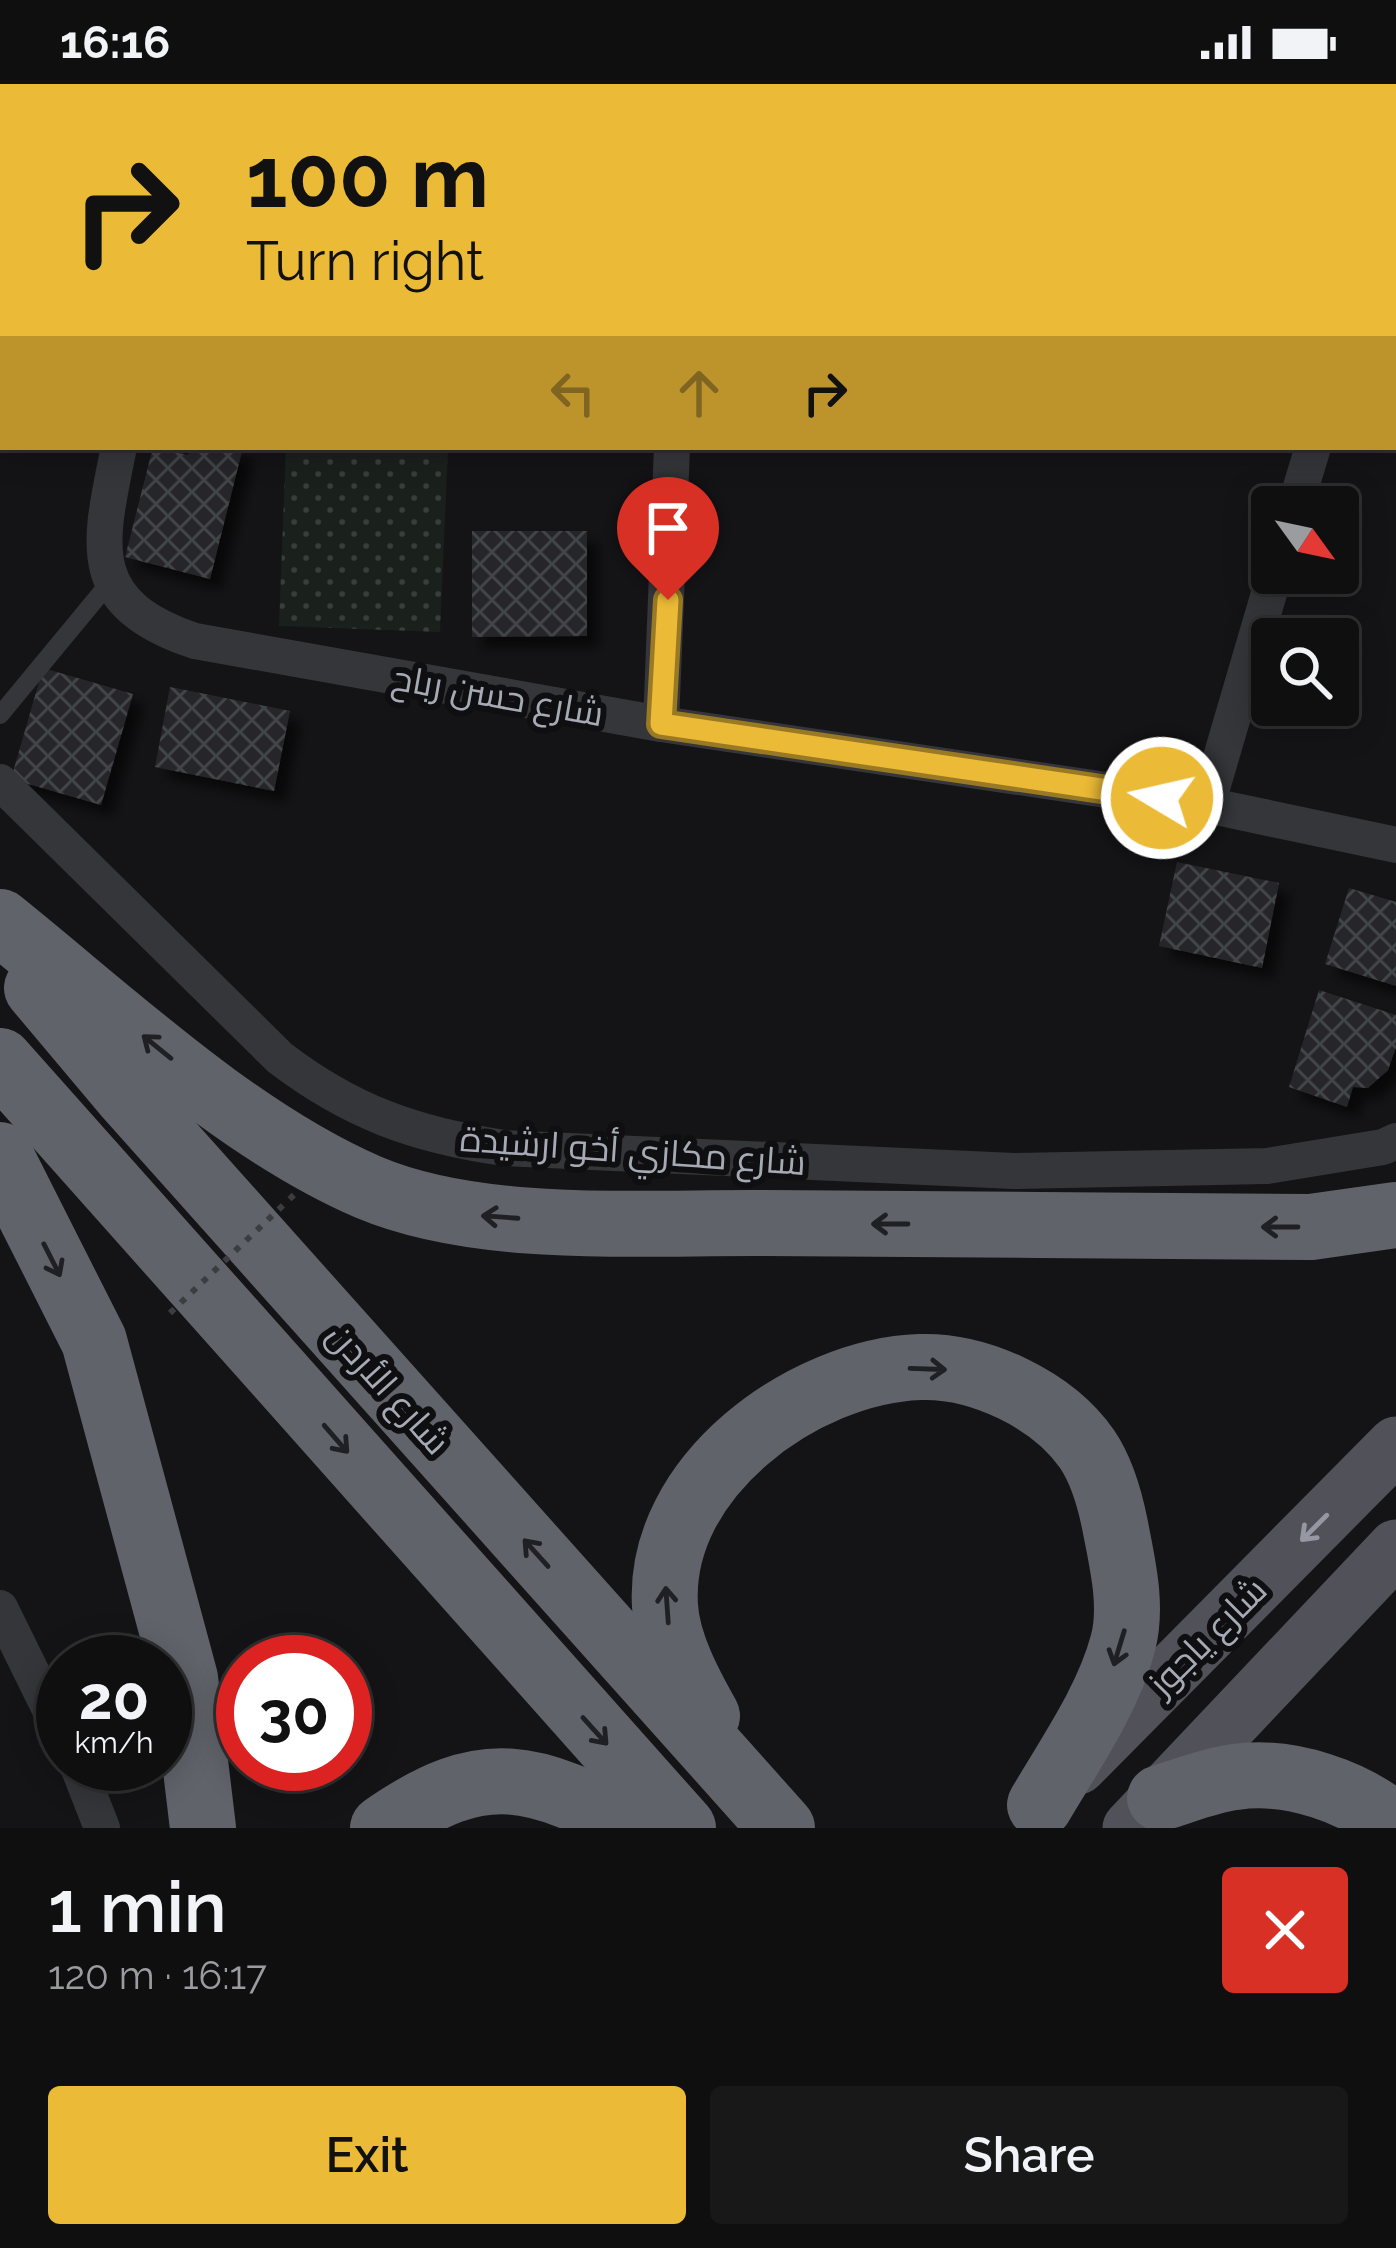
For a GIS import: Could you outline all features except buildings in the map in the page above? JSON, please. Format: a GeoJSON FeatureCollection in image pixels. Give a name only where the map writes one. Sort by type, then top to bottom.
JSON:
{"type":"FeatureCollection","features":[{"type":"Feature","properties":{"kind":"highway"},"geometry":{"type":"LineString","coordinates":[[0,922],[262,1127],[370,1188],[427,1205],[480,1215],[660,1222],[1311,1227],[1396,1215]]}},
{"type":"Feature","properties":{"kind":"highway","name":"شارع الأردن"},"geometry":{"type":"LineString","coordinates":[[0,944],[141,1112],[764,1808]]}},
{"type":"Feature","properties":{"kind":"highway","name":"شارع الأردن"},"geometry":{"type":"LineString","coordinates":[[0,1061],[683,1828]]}},
{"type":"Feature","properties":{"kind":"highway"},"geometry":{"type":"LineString","coordinates":[[0,1155],[94,1341],[185,1678],[203,1828]]}},
{"type":"Feature","properties":{"kind":"highway"},"geometry":{"type":"LineString","coordinates":[[764,1808],[702,1707],[670,1632],[665,1588],[678,1531],[714,1473],[798,1403],[879,1372],[935,1367],[1014,1390],[1072,1431],[1094,1461],[1114,1518],[1125,1577],[1123,1643],[1086,1726],[1030,1816]]}},
{"type":"Feature","properties":{"kind":"highway"},"geometry":{"type":"LineString","coordinates":[[1146,1813],[1235,1777],[1271,1777],[1351,1797],[1396,1828]]}},
{"type":"Feature","properties":{"kind":"highway"},"geometry":{"type":"LineString","coordinates":[[383,1828],[425,1798],[478,1780],[532,1783],[584,1801],[637,1828]]}},
{"type":"Feature","properties":{"kind":"main road","name":"شارع ياجوز"},"geometry":{"type":"LineString","coordinates":[[1030,1816],[1396,1445]]}},
{"type":"Feature","properties":{"kind":"main road","name":"شارع ياجوز"},"geometry":{"type":"LineString","coordinates":[[1146,1813],[1396,1547]]}},
{"type":"Feature","properties":{"kind":"street"},"geometry":{"type":"LineString","coordinates":[[41,84],[92,84]]}},
{"type":"Feature","properties":{"kind":"street"},"geometry":{"type":"LineString","coordinates":[[110,582],[103,548],[119,450]]}},
{"type":"Feature","properties":{"kind":"street"},"geometry":{"type":"LineString","coordinates":[[661,724],[672,450]]}},
{"type":"Feature","properties":{"kind":"street"},"geometry":{"type":"LineString","coordinates":[[1301,486],[1311,450]]}},
{"type":"Feature","properties":{"kind":"street","name":"شارع حسن رباح"},"geometry":{"type":"LineString","coordinates":[[110,582],[153,622],[195,641],[661,724],[1207,805],[1396,845]]}},
{"type":"Feature","properties":{"kind":"street"},"geometry":{"type":"LineString","coordinates":[[1207,805],[1269,594]]}},
{"type":"Feature","properties":{"kind":"street","name":"شارع مكازي أخو ارشيدة"},"geometry":{"type":"LineString","coordinates":[[0,782],[280,1058],[325,1092],[392,1122],[454,1141],[504,1148],[1014,1172],[1267,1166],[1396,1141]]}},
{"type":"Feature","properties":{"kind":"street"},"geometry":{"type":"LineString","coordinates":[[0,1608],[36,1681]]}},
{"type":"Feature","properties":{"kind":"street"},"geometry":{"type":"LineString","coordinates":[[87,1791],[102,1828]]}},
{"type":"Feature","properties":{"kind":"lane"},"geometry":{"type":"LineString","coordinates":[[0,715],[110,582]]}},
{"type":"Feature","properties":{"kind":"path"},"geometry":{"type":"LineString","coordinates":[[170,1313],[297,1192]]}},
{"type":"Feature","properties":{"kind":"shaded area"},"geometry":{"type":"Polygon","coordinates":[[[286,450],[448,450],[440,632],[279,626],[286,450]]]}},
{"type":"Feature","properties":{"kind":"route"},"geometry":{"type":"LineString","coordinates":[[668,600],[661,724],[1162,798]]}}]}
